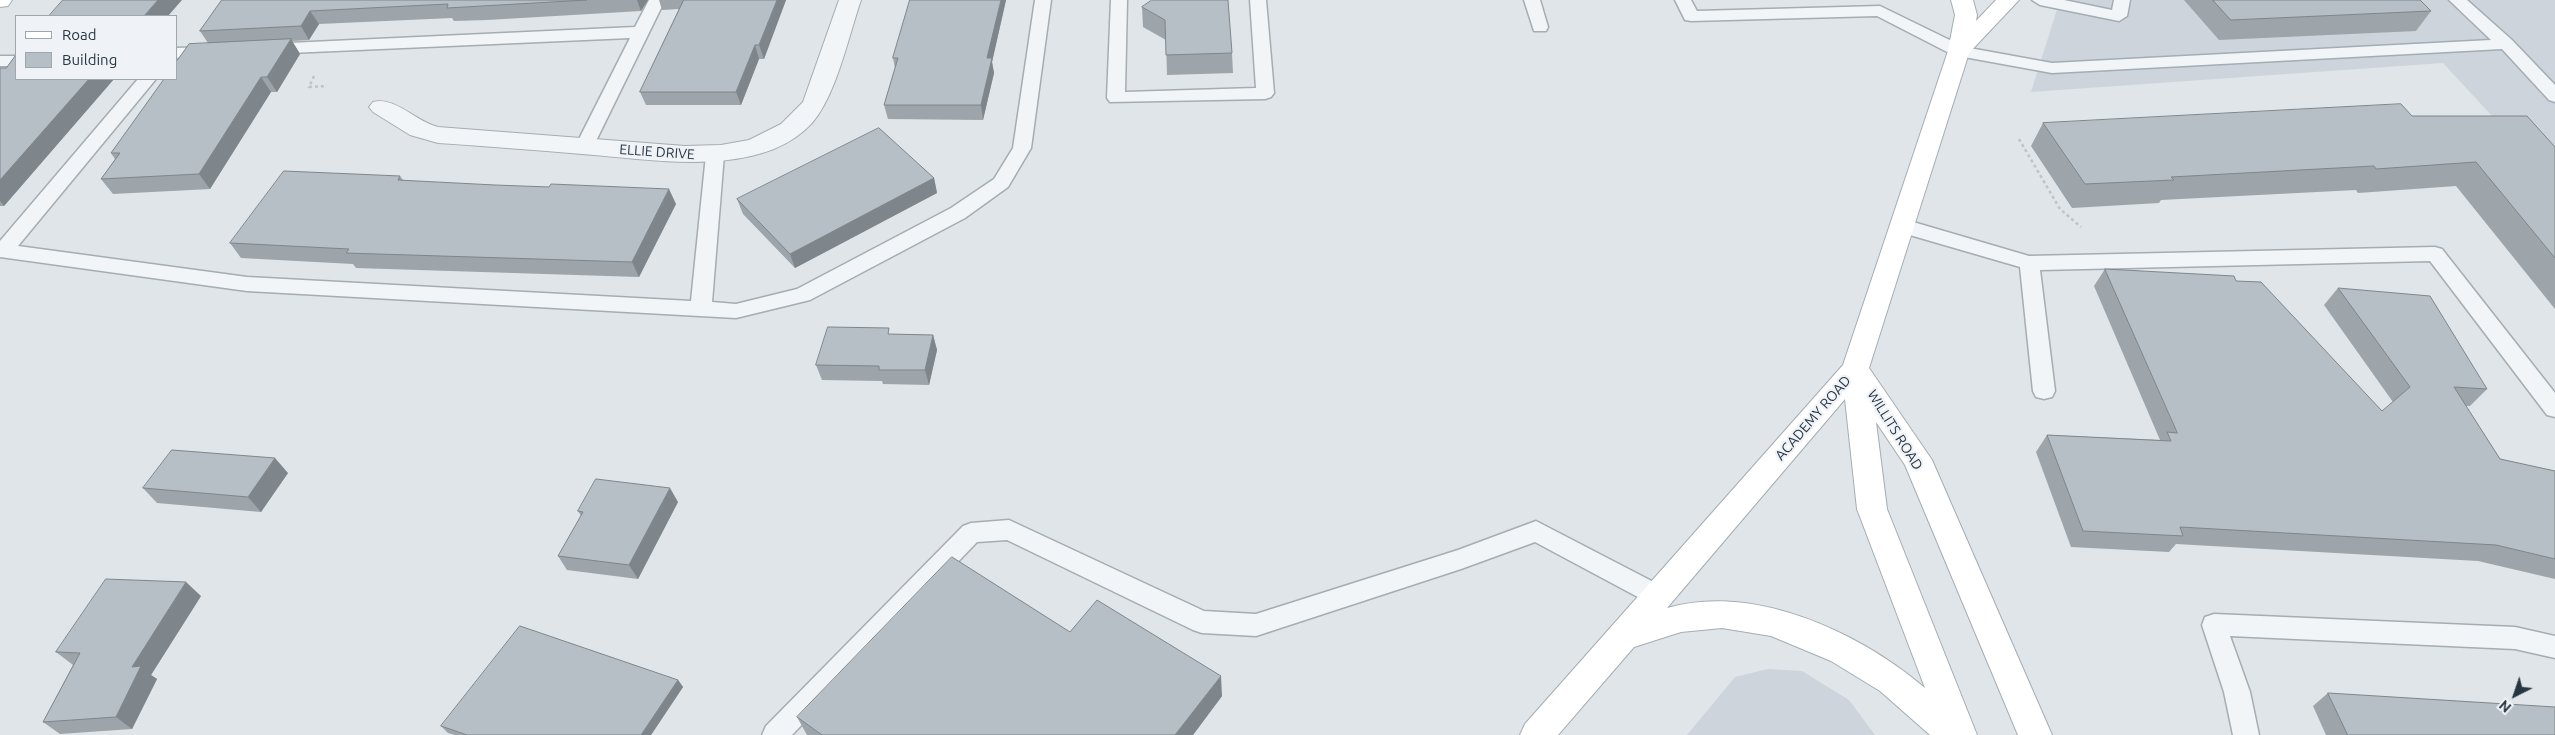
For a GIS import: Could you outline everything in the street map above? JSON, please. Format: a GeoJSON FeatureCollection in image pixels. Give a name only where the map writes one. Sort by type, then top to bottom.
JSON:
{"type":"FeatureCollection","features":[{"type":"Feature","properties":{"kind":"main road","name":"ACADEMY ROAD"},"geometry":{"type":"LineString","coordinates":[[1537,735],[1855,369],[1959,51],[1966,15],[1962,0]]}},
{"type":"Feature","properties":{"kind":"main road"},"geometry":{"type":"LineString","coordinates":[[1959,51],[2008,0]]}},
{"type":"Feature","properties":{"kind":"main road","name":"WILLITS ROAD"},"geometry":{"type":"LineString","coordinates":[[1855,369],[1872,509],[1960,735]]}},
{"type":"Feature","properties":{"kind":"main road","name":"WILLITS ROAD"},"geometry":{"type":"LineString","coordinates":[[1855,369],[1916,460],[2035,735]]}},
{"type":"Feature","properties":{"kind":"main road"},"geometry":{"type":"LineString","coordinates":[[1623,636],[1672,621],[1702,615],[1729,615],[1783,626],[1833,647],[1880,673],[1906,692],[1954,735]]}},
{"type":"Feature","properties":{"kind":"street","name":"ELLIE DRIVE"},"geometry":{"type":"LineString","coordinates":[[381,107],[418,130],[438,135],[716,155],[754,146],[774,138],[806,116],[814,104],[850,0]]}},
{"type":"Feature","properties":{"kind":"lane"},"geometry":{"type":"LineString","coordinates":[[584,147],[657,0]]}},
{"type":"Feature","properties":{"kind":"lane"},"geometry":{"type":"LineString","coordinates":[[146,80],[3,251],[247,284],[736,311],[803,295],[958,213],[1001,183],[1022,148],[1043,0]]}},
{"type":"Feature","properties":{"kind":"lane"},"geometry":{"type":"LineString","coordinates":[[1119,0],[1116,98],[1265,93],[1258,0]]}},
{"type":"Feature","properties":{"kind":"lane"},"geometry":{"type":"LineString","coordinates":[[1532,0],[1540,27]]}},
{"type":"Feature","properties":{"kind":"lane"},"geometry":{"type":"LineString","coordinates":[[1683,0],[1691,16],[1880,10],[1959,51],[2052,68],[2506,44]]}},
{"type":"Feature","properties":{"kind":"lane"},"geometry":{"type":"LineString","coordinates":[[2040,0],[2119,16],[2122,0]]}},
{"type":"Feature","properties":{"kind":"lane"},"geometry":{"type":"LineString","coordinates":[[2457,0],[2506,44],[2555,96]]}},
{"type":"Feature","properties":{"kind":"lane"},"geometry":{"type":"LineString","coordinates":[[246,50],[641,32]]}},
{"type":"Feature","properties":{"kind":"lane"},"geometry":{"type":"LineString","coordinates":[[178,54],[226,51]]}},
{"type":"Feature","properties":{"kind":"lane"},"geometry":{"type":"LineString","coordinates":[[0,62],[15,61]]}},
{"type":"Feature","properties":{"kind":"lane"},"geometry":{"type":"LineString","coordinates":[[701,308],[716,155]]}},
{"type":"Feature","properties":{"kind":"lane"},"geometry":{"type":"LineString","coordinates":[[1902,226],[2030,263],[2435,254],[2555,409]]}},
{"type":"Feature","properties":{"kind":"lane"},"geometry":{"type":"LineString","coordinates":[[2030,263],[2044,391]]}},
{"type":"Feature","properties":{"kind":"lane"},"geometry":{"type":"LineString","coordinates":[[775,735],[971,533],[1009,530],[1202,622],[1256,625],[1461,559],[1536,531],[1658,596]]}},
{"type":"Feature","properties":{"kind":"lane"},"geometry":{"type":"LineString","coordinates":[[2246,735],[2237,692],[2214,625],[2515,638],[2555,646]]}},
{"type":"Feature","properties":{"kind":"path"},"geometry":{"type":"LineString","coordinates":[[2019,139],[2060,210],[2081,227]]}},
{"type":"Feature","properties":{"kind":"shaded area"},"geometry":{"type":"Polygon","coordinates":[[[2060,0],[2555,0],[2555,184],[2443,63],[2031,92],[2060,0]]]}},
{"type":"Feature","properties":{"kind":"shaded area"},"geometry":{"type":"Polygon","coordinates":[[[1768,669],[1802,671],[1849,700],[1875,735],[1687,735],[1735,677],[1768,669]]]}},
{"type":"Feature","properties":{"kind":"building"},"geometry":{"type":"Polygon","coordinates":[[[63,0],[158,0],[145,15],[50,15],[63,0]]]}},
{"type":"Feature","properties":{"kind":"building"},"geometry":{"type":"Polygon","coordinates":[[[222,0],[587,0],[447,8],[448,4],[310,11],[301,26],[200,31],[222,0]]]}},
{"type":"Feature","properties":{"kind":"building"},"geometry":{"type":"Polygon","coordinates":[[[684,0],[777,0],[759,45],[755,45],[736,92],[640,92],[684,0]]]}},
{"type":"Feature","properties":{"kind":"building"},"geometry":{"type":"Polygon","coordinates":[[[910,0],[1001,0],[987,58],[992,58],[981,105],[884,105],[898,58],[893,58],[910,0]]]}},
{"type":"Feature","properties":{"kind":"building"},"geometry":{"type":"Polygon","coordinates":[[[1152,0],[1228,0],[1232,53],[1166,55],[1165,20],[1142,7],[1152,0]]]}},
{"type":"Feature","properties":{"kind":"building"},"geometry":{"type":"Polygon","coordinates":[[[2213,0],[2420,0],[2431,11],[2231,20],[2213,0]]]}},
{"type":"Feature","properties":{"kind":"building"},"geometry":{"type":"Polygon","coordinates":[[[291,39],[267,77],[261,77],[199,174],[101,179],[120,153],[111,153],[163,80],[178,80],[178,59],[189,44],[291,39]]]}},
{"type":"Feature","properties":{"kind":"building"},"geometry":{"type":"Polygon","coordinates":[[[15,56],[15,80],[88,80],[0,180],[0,68],[6,68],[15,56]]]}},
{"type":"Feature","properties":{"kind":"building"},"geometry":{"type":"Polygon","coordinates":[[[2401,104],[2412,116],[2527,116],[2555,147],[2555,258],[2476,162],[2376,169],[2374,166],[2171,177],[2174,180],[2085,184],[2043,123],[2401,104]]]}},
{"type":"Feature","properties":{"kind":"building"},"geometry":{"type":"Polygon","coordinates":[[[879,128],[934,178],[790,254],[737,199],[879,128]]]}},
{"type":"Feature","properties":{"kind":"building"},"geometry":{"type":"Polygon","coordinates":[[[284,171],[400,176],[398,180],[495,185],[549,187],[551,184],[669,189],[632,262],[346,253],[349,249],[230,243],[284,171]]]}},
{"type":"Feature","properties":{"kind":"building"},"geometry":{"type":"Polygon","coordinates":[[[2105,269],[2234,276],[2236,281],[2261,282],[2382,411],[2410,387],[2338,288],[2430,296],[2487,389],[2454,387],[2500,459],[2555,471],[2555,559],[2496,545],[2180,527],[2183,536],[2083,531],[2047,435],[2171,441],[2167,432],[2177,433],[2105,269]]]}},
{"type":"Feature","properties":{"kind":"building"},"geometry":{"type":"Polygon","coordinates":[[[828,327],[889,328],[888,334],[933,335],[925,370],[879,370],[879,366],[816,365],[828,327]]]}},
{"type":"Feature","properties":{"kind":"building"},"geometry":{"type":"Polygon","coordinates":[[[172,450],[275,458],[248,497],[143,488],[172,450]]]}},
{"type":"Feature","properties":{"kind":"building"},"geometry":{"type":"Polygon","coordinates":[[[596,479],[670,488],[629,565],[558,556],[583,512],[578,511],[596,479]]]}},
{"type":"Feature","properties":{"kind":"building"},"geometry":{"type":"Polygon","coordinates":[[[952,557],[1070,632],[1097,600],[1221,676],[1175,735],[822,735],[797,717],[952,557]]]}},
{"type":"Feature","properties":{"kind":"building"},"geometry":{"type":"Polygon","coordinates":[[[106,579],[186,582],[132,667],[141,666],[116,717],[43,722],[80,653],[56,652],[106,579]]]}},
{"type":"Feature","properties":{"kind":"building"},"geometry":{"type":"Polygon","coordinates":[[[520,626],[678,680],[641,735],[467,735],[441,726],[520,626]]]}},
{"type":"Feature","properties":{"kind":"building"},"geometry":{"type":"Polygon","coordinates":[[[2328,693],[2555,707],[2555,735],[2348,735],[2328,693]]]}}]}
